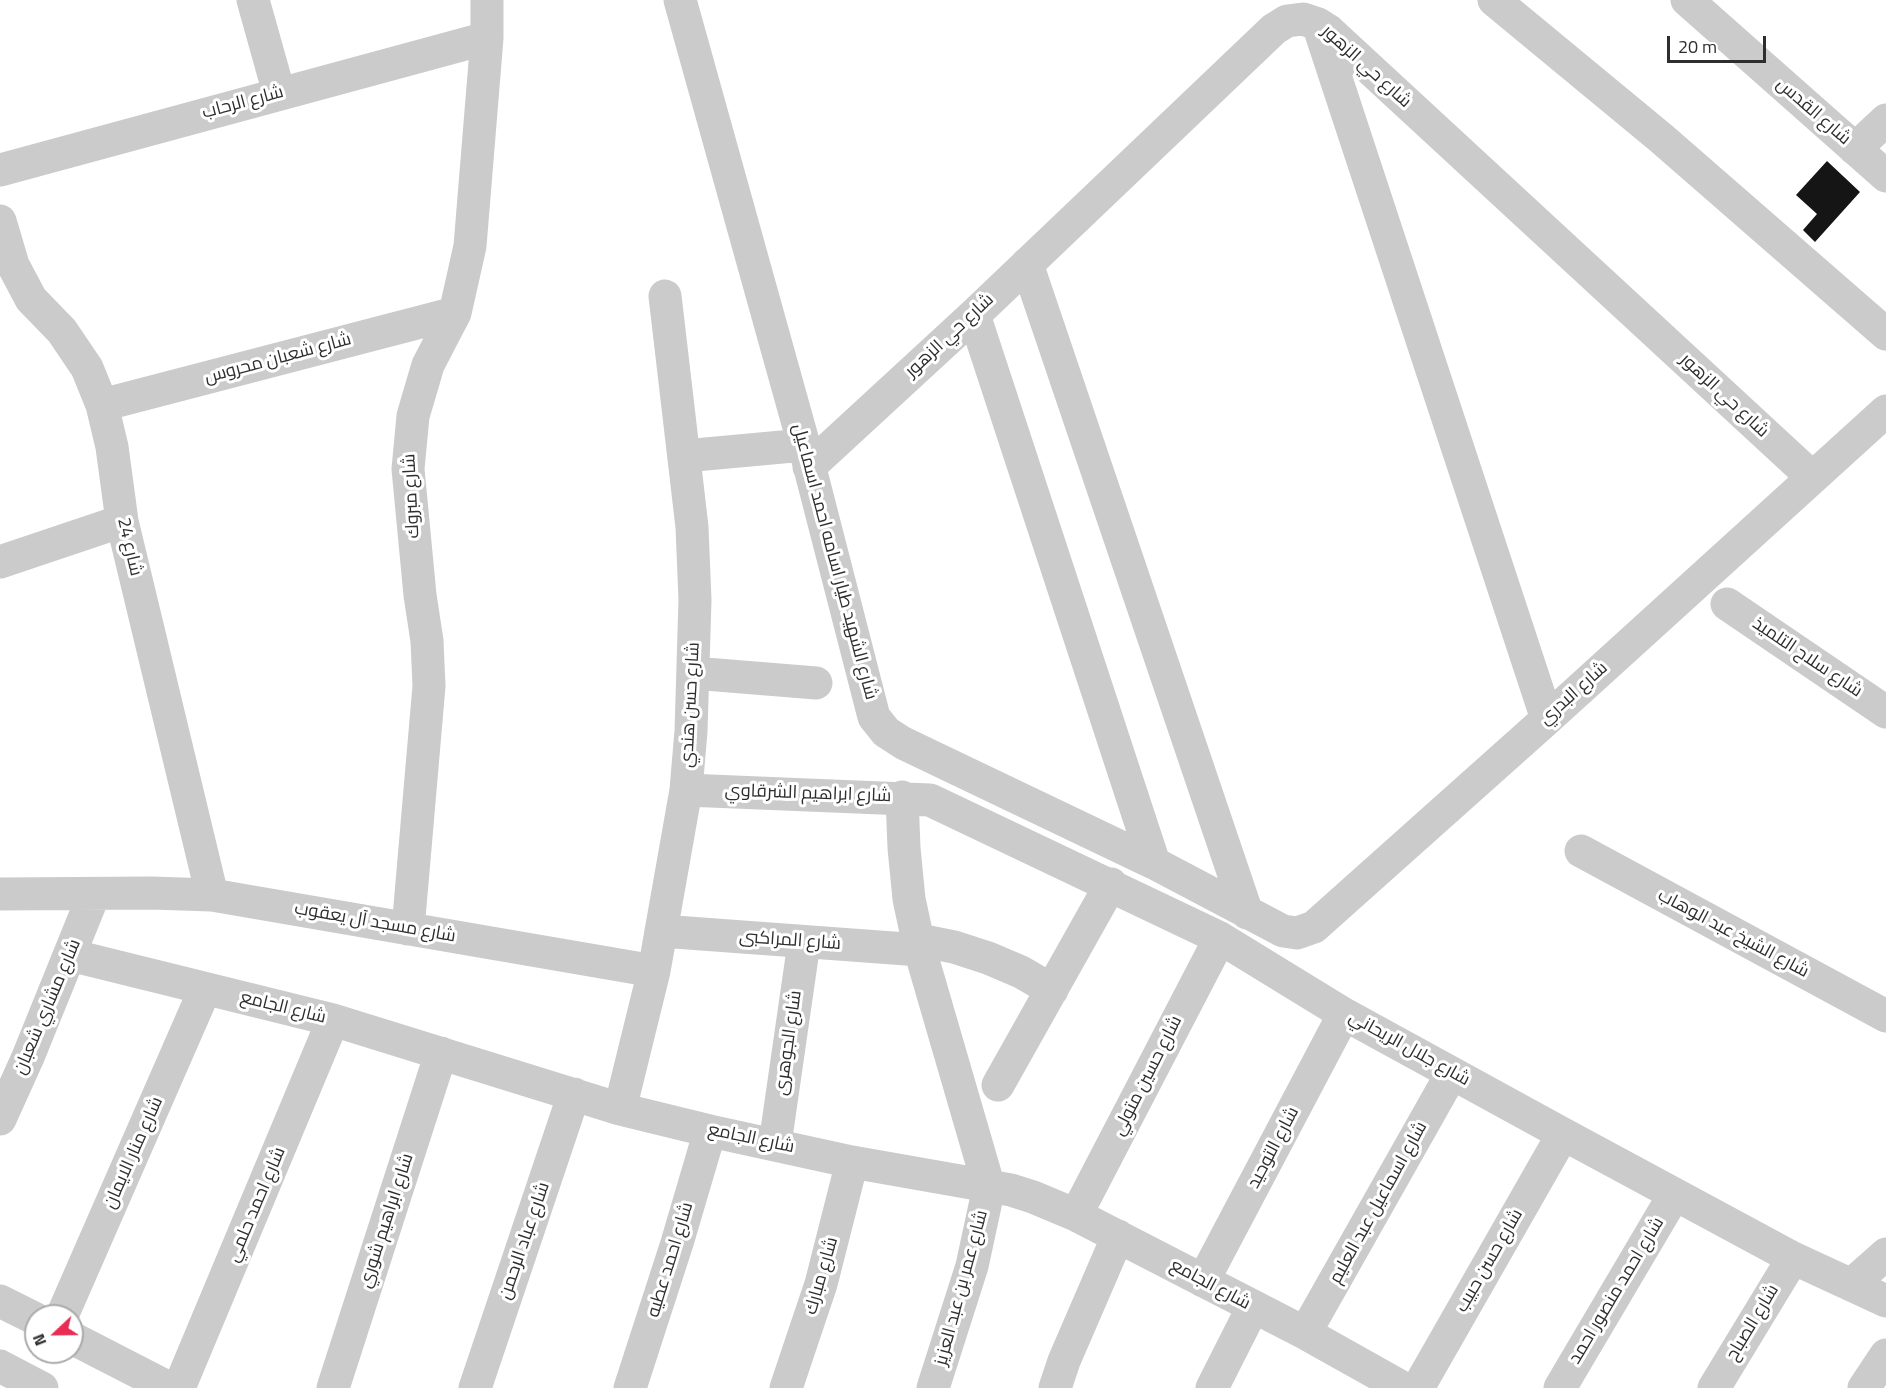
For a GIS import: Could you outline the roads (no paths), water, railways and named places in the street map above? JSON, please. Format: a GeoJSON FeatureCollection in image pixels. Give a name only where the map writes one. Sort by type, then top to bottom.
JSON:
{"type":"FeatureCollection","features":[{"type":"Feature","properties":{"kind":"street"},"geometry":{"type":"LineString","coordinates":[[253,0],[279,93]]}},
{"type":"Feature","properties":{"kind":"street","name":"شارع مبروك"},"geometry":{"type":"LineString","coordinates":[[408,929],[429,686],[427,640],[420,595],[408,469],[413,416],[428,365],[455,313],[470,246],[487,38],[487,0]]}},
{"type":"Feature","properties":{"kind":"street"},"geometry":{"type":"LineString","coordinates":[[1494,0],[1661,138],[1886,334]]}},
{"type":"Feature","properties":{"kind":"street","name":"شارع القدس"},"geometry":{"type":"LineString","coordinates":[[1687,0],[1886,176]]}},
{"type":"Feature","properties":{"kind":"street","name":"شارع الشهيد طيار اسامه احمد اسماعيل"},"geometry":{"type":"LineString","coordinates":[[685,2],[807,456],[874,717],[886,732],[903,744],[1154,863],[1247,913]]}},
{"type":"Feature","properties":{"kind":"street","name":"شارع حي الزهور"},"geometry":{"type":"LineString","coordinates":[[807,456],[974,315],[1274,28],[1287,21],[1303,19],[1329,31],[1812,477]]}},
{"type":"Feature","properties":{"kind":"street"},"geometry":{"type":"LineString","coordinates":[[1318,24],[1547,719]]}},
{"type":"Feature","properties":{"kind":"street","name":"شارع الرحاب"},"geometry":{"type":"LineString","coordinates":[[0,170],[487,38]]}},
{"type":"Feature","properties":{"kind":"street"},"geometry":{"type":"LineString","coordinates":[[1855,149],[1886,120]]}},
{"type":"Feature","properties":{"kind":"street","name":"شارع 24"},"geometry":{"type":"LineString","coordinates":[[0,221],[13,265],[31,299],[62,331],[87,369],[102,405],[112,447],[122,521],[212,895]]}},
{"type":"Feature","properties":{"kind":"street"},"geometry":{"type":"LineString","coordinates":[[1027,264],[1247,913]]}},
{"type":"Feature","properties":{"kind":"street","name":"شارع حسن هندي"},"geometry":{"type":"LineString","coordinates":[[620,1109],[654,971],[686,790],[693,673],[695,600],[692,526],[666,296]]}},
{"type":"Feature","properties":{"kind":"street","name":"شارع شعبان محروس"},"geometry":{"type":"LineString","coordinates":[[102,405],[455,313]]}},
{"type":"Feature","properties":{"kind":"street"},"geometry":{"type":"LineString","coordinates":[[974,315],[1154,863]]}},
{"type":"Feature","properties":{"kind":"street","name":"شارع البدري"},"geometry":{"type":"LineString","coordinates":[[1247,913],[1283,932],[1298,933],[1314,927],[1886,411]]}},
{"type":"Feature","properties":{"kind":"street"},"geometry":{"type":"LineString","coordinates":[[684,456],[807,456]]}},
{"type":"Feature","properties":{"kind":"street"},"geometry":{"type":"LineString","coordinates":[[0,562],[122,521]]}},
{"type":"Feature","properties":{"kind":"street","name":"شارع سلاح التلميذ"},"geometry":{"type":"LineString","coordinates":[[1727,604],[1886,712]]}},
{"type":"Feature","properties":{"kind":"street"},"geometry":{"type":"LineString","coordinates":[[693,673],[816,683]]}},
{"type":"Feature","properties":{"kind":"street","name":"شارع ابراهيم الشرقاوي"},"geometry":{"type":"LineString","coordinates":[[686,790],[916,798]]}},
{"type":"Feature","properties":{"kind":"street"},"geometry":{"type":"LineString","coordinates":[[916,798],[904,848],[909,899],[919,945],[989,1187]]}},
{"type":"Feature","properties":{"kind":"street","name":"شارع جلال الريحاني"},"geometry":{"type":"LineString","coordinates":[[916,798],[1111,884],[1220,938],[1344,1014],[1674,1195],[1793,1258],[1886,1301]]}},
{"type":"Feature","properties":{"kind":"street","name":"شارع الشيخ عبد الوهاب"},"geometry":{"type":"LineString","coordinates":[[1581,851],[1886,1016]]}},
{"type":"Feature","properties":{"kind":"street"},"geometry":{"type":"LineString","coordinates":[[998,1085],[1111,884]]}},
{"type":"Feature","properties":{"kind":"street","name":"شارع مسجد آل يعقوب"},"geometry":{"type":"LineString","coordinates":[[0,894],[212,895],[654,971]]}},
{"type":"Feature","properties":{"kind":"street","name":"شارع مشاري شعبان"},"geometry":{"type":"LineString","coordinates":[[0,1119],[94,894]]}},
{"type":"Feature","properties":{"kind":"street","name":"شارع المراكبى"},"geometry":{"type":"LineString","coordinates":[[661,931],[804,943],[954,947],[1021,972],[1052,990]]}},
{"type":"Feature","properties":{"kind":"street","name":"شارع حسين متولي"},"geometry":{"type":"LineString","coordinates":[[1076,1215],[1220,938]]}},
{"type":"Feature","properties":{"kind":"street","name":"شارع الجوهرى"},"geometry":{"type":"LineString","coordinates":[[775,1144],[804,943]]}},
{"type":"Feature","properties":{"kind":"street","name":"شارع الجامع"},"geometry":{"type":"LineString","coordinates":[[70,955],[333,1020],[620,1109],[852,1162],[1033,1197],[1076,1215],[1305,1333],[1363,1377],[1403,1388]]}},
{"type":"Feature","properties":{"kind":"street","name":"شارع منار الايمان"},"geometry":{"type":"LineString","coordinates":[[67,1304],[205,989]]}},
{"type":"Feature","properties":{"kind":"street","name":"شارع التوحيد"},"geometry":{"type":"LineString","coordinates":[[1203,1281],[1344,1014]]}},
{"type":"Feature","properties":{"kind":"street","name":"شارع احمد حلمي"},"geometry":{"type":"LineString","coordinates":[[179,1388],[333,1020]]}},
{"type":"Feature","properties":{"kind":"street","name":"شارع ابراهيم شوري"},"geometry":{"type":"LineString","coordinates":[[333,1388],[441,1053]]}},
{"type":"Feature","properties":{"kind":"street","name":"شارع اسماعيل عبد العليم"},"geometry":{"type":"LineString","coordinates":[[1305,1333],[1452,1073]]}},
{"type":"Feature","properties":{"kind":"street","name":"شارع عباد الرحمن"},"geometry":{"type":"LineString","coordinates":[[475,1388],[574,1094]]}},
{"type":"Feature","properties":{"kind":"street","name":"شارع احمد عطيه"},"geometry":{"type":"LineString","coordinates":[[630,1388],[678,1243],[710,1131]]}},
{"type":"Feature","properties":{"kind":"street","name":"شارع حسن حبيب"},"geometry":{"type":"LineString","coordinates":[[1418,1388],[1563,1134]]}},
{"type":"Feature","properties":{"kind":"street","name":"شارع مبارك"},"geometry":{"type":"LineString","coordinates":[[786,1388],[821,1284],[852,1162]]}},
{"type":"Feature","properties":{"kind":"street","name":"شارع عمر بن عبد العزيز"},"geometry":{"type":"LineString","coordinates":[[933,1388],[972,1266],[989,1187]]}},
{"type":"Feature","properties":{"kind":"street","name":"شارع احمد منصور احمد"},"geometry":{"type":"LineString","coordinates":[[1560,1388],[1674,1195]]}},
{"type":"Feature","properties":{"kind":"street"},"geometry":{"type":"LineString","coordinates":[[1055,1388],[1064,1360],[1118,1236]]}},
{"type":"Feature","properties":{"kind":"street"},"geometry":{"type":"LineString","coordinates":[[1851,1285],[1886,1254]]}},
{"type":"Feature","properties":{"kind":"street","name":"شارع الصباح"},"geometry":{"type":"LineString","coordinates":[[1714,1388],[1793,1258]]}},
{"type":"Feature","properties":{"kind":"street"},"geometry":{"type":"LineString","coordinates":[[0,1301],[24,1313]]}},
{"type":"Feature","properties":{"kind":"street"},"geometry":{"type":"LineString","coordinates":[[1212,1388],[1253,1307]]}},
{"type":"Feature","properties":{"kind":"street"},"geometry":{"type":"LineString","coordinates":[[84,1344],[170,1388]]}},
{"type":"Feature","properties":{"kind":"street"},"geometry":{"type":"LineString","coordinates":[[1864,1388],[1886,1356]]}},
{"type":"Feature","properties":{"kind":"street"},"geometry":{"type":"LineString","coordinates":[[0,1366],[42,1388]]}}]}
